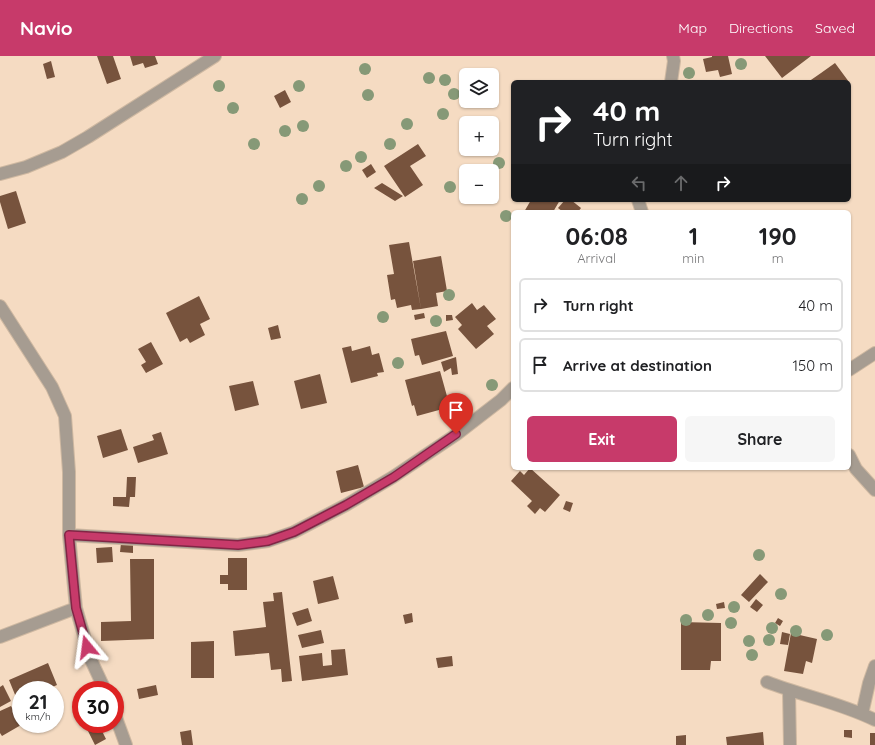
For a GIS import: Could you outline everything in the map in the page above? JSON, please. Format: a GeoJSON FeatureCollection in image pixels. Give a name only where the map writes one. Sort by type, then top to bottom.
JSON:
{"type":"FeatureCollection","features":[{"type":"Feature","properties":{"kind":"street"},"geometry":{"type":"LineString","coordinates":[[0,174],[26,167],[62,152],[215,56]]}},
{"type":"Feature","properties":{"kind":"street"},"geometry":{"type":"LineString","coordinates":[[671,80],[674,61],[673,56]]}},
{"type":"Feature","properties":{"kind":"street"},"geometry":{"type":"LineString","coordinates":[[0,306],[52,387],[65,416],[69,472],[69,535],[76,608],[91,660],[101,681]]}},
{"type":"Feature","properties":{"kind":"street"},"geometry":{"type":"LineString","coordinates":[[851,369],[875,353]]}},
{"type":"Feature","properties":{"kind":"street"},"geometry":{"type":"LineString","coordinates":[[69,535],[238,545],[268,541],[294,532],[346,505],[394,477],[456,434],[501,400],[511,390]]}},
{"type":"Feature","properties":{"kind":"street"},"geometry":{"type":"LineString","coordinates":[[851,459],[856,469],[875,490]]}},
{"type":"Feature","properties":{"kind":"street"},"geometry":{"type":"LineString","coordinates":[[0,637],[76,608]]}},
{"type":"Feature","properties":{"kind":"street"},"geometry":{"type":"LineString","coordinates":[[862,714],[869,683],[875,666]]}},
{"type":"Feature","properties":{"kind":"street"},"geometry":{"type":"LineString","coordinates":[[767,682],[789,691],[862,714],[875,720]]}},
{"type":"Feature","properties":{"kind":"street"},"geometry":{"type":"LineString","coordinates":[[789,691],[790,745]]}},
{"type":"Feature","properties":{"kind":"street"},"geometry":{"type":"LineString","coordinates":[[122,733],[126,745]]}},
{"type":"Feature","properties":{"kind":"building"},"geometry":{"type":"Polygon","coordinates":[[[97,56],[113,56],[121,79],[107,84],[97,56]]]}},
{"type":"Feature","properties":{"kind":"building"},"geometry":{"type":"Polygon","coordinates":[[[130,56],[155,56],[158,64],[145,68],[143,63],[133,66],[130,56]]]}},
{"type":"Feature","properties":{"kind":"building"},"geometry":{"type":"Polygon","coordinates":[[[712,56],[728,56],[732,74],[720,77],[718,70],[706,72],[703,59],[712,56]]]}},
{"type":"Feature","properties":{"kind":"building"},"geometry":{"type":"Polygon","coordinates":[[[765,56],[811,56],[782,78],[765,56]]]}},
{"type":"Feature","properties":{"kind":"building"},"geometry":{"type":"Polygon","coordinates":[[[51,61],[55,77],[47,79],[43,64],[51,61]]]}},
{"type":"Feature","properties":{"kind":"building"},"geometry":{"type":"Polygon","coordinates":[[[835,63],[848,80],[811,80],[835,63]]]}},
{"type":"Feature","properties":{"kind":"building"},"geometry":{"type":"Polygon","coordinates":[[[285,90],[291,102],[280,108],[274,96],[285,90]]]}},
{"type":"Feature","properties":{"kind":"building"},"geometry":{"type":"Polygon","coordinates":[[[418,144],[426,156],[410,166],[423,185],[405,197],[384,166],[418,144]]]}},
{"type":"Feature","properties":{"kind":"building"},"geometry":{"type":"Polygon","coordinates":[[[371,164],[376,172],[367,178],[362,170],[371,164]]]}},
{"type":"Feature","properties":{"kind":"building"},"geometry":{"type":"Polygon","coordinates":[[[382,183],[403,196],[395,201],[374,188],[382,183]]]}},
{"type":"Feature","properties":{"kind":"building"},"geometry":{"type":"Polygon","coordinates":[[[16,191],[26,223],[8,229],[0,202],[0,196],[16,191]]]}},
{"type":"Feature","properties":{"kind":"building"},"geometry":{"type":"Polygon","coordinates":[[[530,202],[559,202],[554,210],[525,210],[530,202]]]}},
{"type":"Feature","properties":{"kind":"building"},"geometry":{"type":"Polygon","coordinates":[[[563,202],[574,202],[581,208],[580,210],[560,210],[558,208],[563,202]]]}},
{"type":"Feature","properties":{"kind":"building"},"geometry":{"type":"Polygon","coordinates":[[[409,242],[421,309],[412,310],[411,305],[397,308],[395,299],[391,300],[387,275],[394,274],[389,245],[409,242]]]}},
{"type":"Feature","properties":{"kind":"building"},"geometry":{"type":"Polygon","coordinates":[[[441,256],[447,291],[436,293],[438,306],[421,309],[413,261],[441,256]]]}},
{"type":"Feature","properties":{"kind":"building"},"geometry":{"type":"Polygon","coordinates":[[[199,296],[210,319],[200,324],[205,335],[190,343],[187,338],[180,342],[166,313],[199,296]]]}},
{"type":"Feature","properties":{"kind":"building"},"geometry":{"type":"Polygon","coordinates":[[[472,303],[477,310],[484,305],[496,319],[487,326],[494,334],[476,349],[458,329],[462,325],[455,317],[472,303]]]}},
{"type":"Feature","properties":{"kind":"building"},"geometry":{"type":"Polygon","coordinates":[[[424,313],[425,318],[415,320],[414,315],[424,313]]]}},
{"type":"Feature","properties":{"kind":"building"},"geometry":{"type":"Polygon","coordinates":[[[446,315],[452,315],[453,320],[446,321],[446,315]]]}},
{"type":"Feature","properties":{"kind":"building"},"geometry":{"type":"Polygon","coordinates":[[[278,325],[281,338],[271,340],[268,328],[278,325]]]}},
{"type":"Feature","properties":{"kind":"building"},"geometry":{"type":"Polygon","coordinates":[[[446,331],[453,356],[422,365],[419,355],[415,356],[411,339],[446,331]]]}},
{"type":"Feature","properties":{"kind":"building"},"geometry":{"type":"Polygon","coordinates":[[[151,342],[163,364],[146,373],[141,365],[146,362],[138,349],[151,342]]]}},
{"type":"Feature","properties":{"kind":"building"},"geometry":{"type":"Polygon","coordinates":[[[351,346],[352,351],[370,346],[372,355],[379,353],[384,372],[377,373],[378,376],[351,383],[342,348],[351,346]]]}},
{"type":"Feature","properties":{"kind":"building"},"geometry":{"type":"Polygon","coordinates":[[[456,357],[458,374],[452,375],[451,368],[444,372],[441,362],[456,357]]]}},
{"type":"Feature","properties":{"kind":"building"},"geometry":{"type":"Polygon","coordinates":[[[440,371],[450,407],[417,416],[414,405],[412,406],[405,380],[440,371]]]}},
{"type":"Feature","properties":{"kind":"building"},"geometry":{"type":"Polygon","coordinates":[[[320,374],[327,403],[301,409],[294,381],[320,374]]]}},
{"type":"Feature","properties":{"kind":"building"},"geometry":{"type":"Polygon","coordinates":[[[253,381],[259,405],[235,411],[229,386],[253,381]]]}},
{"type":"Feature","properties":{"kind":"building"},"geometry":{"type":"Polygon","coordinates":[[[121,429],[128,450],[103,458],[97,436],[121,429]]]}},
{"type":"Feature","properties":{"kind":"building"},"geometry":{"type":"Polygon","coordinates":[[[161,432],[168,454],[138,463],[133,447],[154,440],[152,435],[161,432]]]}},
{"type":"Feature","properties":{"kind":"building"},"geometry":{"type":"Polygon","coordinates":[[[358,465],[364,487],[341,493],[336,471],[358,465]]]}},
{"type":"Feature","properties":{"kind":"building"},"geometry":{"type":"Polygon","coordinates":[[[528,470],[532,470],[560,495],[545,512],[540,508],[535,514],[527,506],[532,501],[511,481],[520,471],[524,475],[528,470]]]}},
{"type":"Feature","properties":{"kind":"building"},"geometry":{"type":"Polygon","coordinates":[[[127,477],[136,477],[135,497],[130,497],[129,507],[113,506],[113,497],[126,497],[127,477]]]}},
{"type":"Feature","properties":{"kind":"building"},"geometry":{"type":"Polygon","coordinates":[[[566,501],[573,503],[570,512],[563,509],[566,501]]]}},
{"type":"Feature","properties":{"kind":"building"},"geometry":{"type":"Polygon","coordinates":[[[121,543],[133,543],[133,553],[120,552],[121,543]]]}},
{"type":"Feature","properties":{"kind":"building"},"geometry":{"type":"Polygon","coordinates":[[[112,547],[113,562],[97,563],[96,548],[112,547]]]}},
{"type":"Feature","properties":{"kind":"building"},"geometry":{"type":"Polygon","coordinates":[[[228,558],[247,558],[247,590],[228,590],[228,584],[220,584],[220,575],[228,575],[228,558]]]}},
{"type":"Feature","properties":{"kind":"building"},"geometry":{"type":"Polygon","coordinates":[[[130,559],[154,559],[154,639],[101,641],[101,622],[131,621],[130,559]]]}},
{"type":"Feature","properties":{"kind":"building"},"geometry":{"type":"Polygon","coordinates":[[[760,574],[768,582],[749,602],[741,595],[760,574]]]}},
{"type":"Feature","properties":{"kind":"building"},"geometry":{"type":"Polygon","coordinates":[[[333,576],[339,599],[318,604],[313,581],[333,576]]]}},
{"type":"Feature","properties":{"kind":"building"},"geometry":{"type":"Polygon","coordinates":[[[282,592],[292,681],[282,682],[281,669],[271,670],[269,653],[235,656],[233,631],[266,627],[263,602],[274,601],[273,593],[282,592]]]}},
{"type":"Feature","properties":{"kind":"building"},"geometry":{"type":"Polygon","coordinates":[[[756,599],[763,605],[757,612],[750,607],[756,599]]]}},
{"type":"Feature","properties":{"kind":"building"},"geometry":{"type":"Polygon","coordinates":[[[724,602],[725,608],[717,609],[716,604],[724,602]]]}},
{"type":"Feature","properties":{"kind":"building"},"geometry":{"type":"Polygon","coordinates":[[[308,608],[312,621],[297,626],[292,613],[308,608]]]}},
{"type":"Feature","properties":{"kind":"building"},"geometry":{"type":"Polygon","coordinates":[[[412,613],[413,622],[405,624],[403,615],[412,613]]]}},
{"type":"Feature","properties":{"kind":"building"},"geometry":{"type":"Polygon","coordinates":[[[778,618],[783,621],[780,626],[775,623],[778,618]]]}},
{"type":"Feature","properties":{"kind":"building"},"geometry":{"type":"Polygon","coordinates":[[[681,622],[721,623],[721,661],[711,661],[710,670],[681,670],[681,622]]]}},
{"type":"Feature","properties":{"kind":"building"},"geometry":{"type":"Polygon","coordinates":[[[321,630],[324,643],[302,648],[298,635],[321,630]]]}},
{"type":"Feature","properties":{"kind":"building"},"geometry":{"type":"Polygon","coordinates":[[[782,632],[790,634],[788,645],[780,644],[782,632]]]}},
{"type":"Feature","properties":{"kind":"building"},"geometry":{"type":"Polygon","coordinates":[[[791,633],[817,639],[812,663],[806,661],[803,674],[784,671],[791,633]]]}},
{"type":"Feature","properties":{"kind":"building"},"geometry":{"type":"Polygon","coordinates":[[[214,641],[214,678],[191,678],[191,642],[214,641]]]}},
{"type":"Feature","properties":{"kind":"building"},"geometry":{"type":"Polygon","coordinates":[[[345,649],[348,675],[302,681],[299,656],[322,653],[323,666],[332,665],[331,650],[345,649]]]}},
{"type":"Feature","properties":{"kind":"building"},"geometry":{"type":"Polygon","coordinates":[[[452,656],[453,666],[438,668],[436,658],[452,656]]]}},
{"type":"Feature","properties":{"kind":"building"},"geometry":{"type":"Polygon","coordinates":[[[48,663],[55,681],[12,681],[12,687],[9,680],[48,663]]]}},
{"type":"Feature","properties":{"kind":"building"},"geometry":{"type":"Polygon","coordinates":[[[3,685],[11,701],[0,707],[0,687],[3,685]]]}},
{"type":"Feature","properties":{"kind":"building"},"geometry":{"type":"Polygon","coordinates":[[[156,685],[158,695],[139,699],[137,689],[156,685]]]}},
{"type":"Feature","properties":{"kind":"building"},"geometry":{"type":"Polygon","coordinates":[[[11,706],[12,708],[12,730],[2,736],[0,733],[0,711],[11,706]]]}},
{"type":"Feature","properties":{"kind":"building"},"geometry":{"type":"Polygon","coordinates":[[[191,730],[193,745],[182,745],[180,732],[191,730]]]}},
{"type":"Feature","properties":{"kind":"building"},"geometry":{"type":"Polygon","coordinates":[[[844,730],[852,730],[852,738],[844,737],[844,730]]]}},
{"type":"Feature","properties":{"kind":"building"},"geometry":{"type":"Polygon","coordinates":[[[763,732],[764,745],[727,745],[726,737],[763,732]]]}},
{"type":"Feature","properties":{"kind":"building"},"geometry":{"type":"Polygon","coordinates":[[[89,733],[103,733],[106,739],[95,745],[89,733]]]}},
{"type":"Feature","properties":{"kind":"building"},"geometry":{"type":"Polygon","coordinates":[[[870,733],[875,733],[875,745],[870,745],[870,733]]]}},
{"type":"Feature","properties":{"kind":"building"},"geometry":{"type":"Polygon","coordinates":[[[686,735],[686,745],[676,745],[676,736],[686,735]]]}},
{"type":"Feature","properties":{"kind":"route"},"geometry":{"type":"LineString","coordinates":[[87,647],[76,608],[69,535],[238,545],[268,541],[294,532],[346,505],[394,477],[456,434]]}}]}
